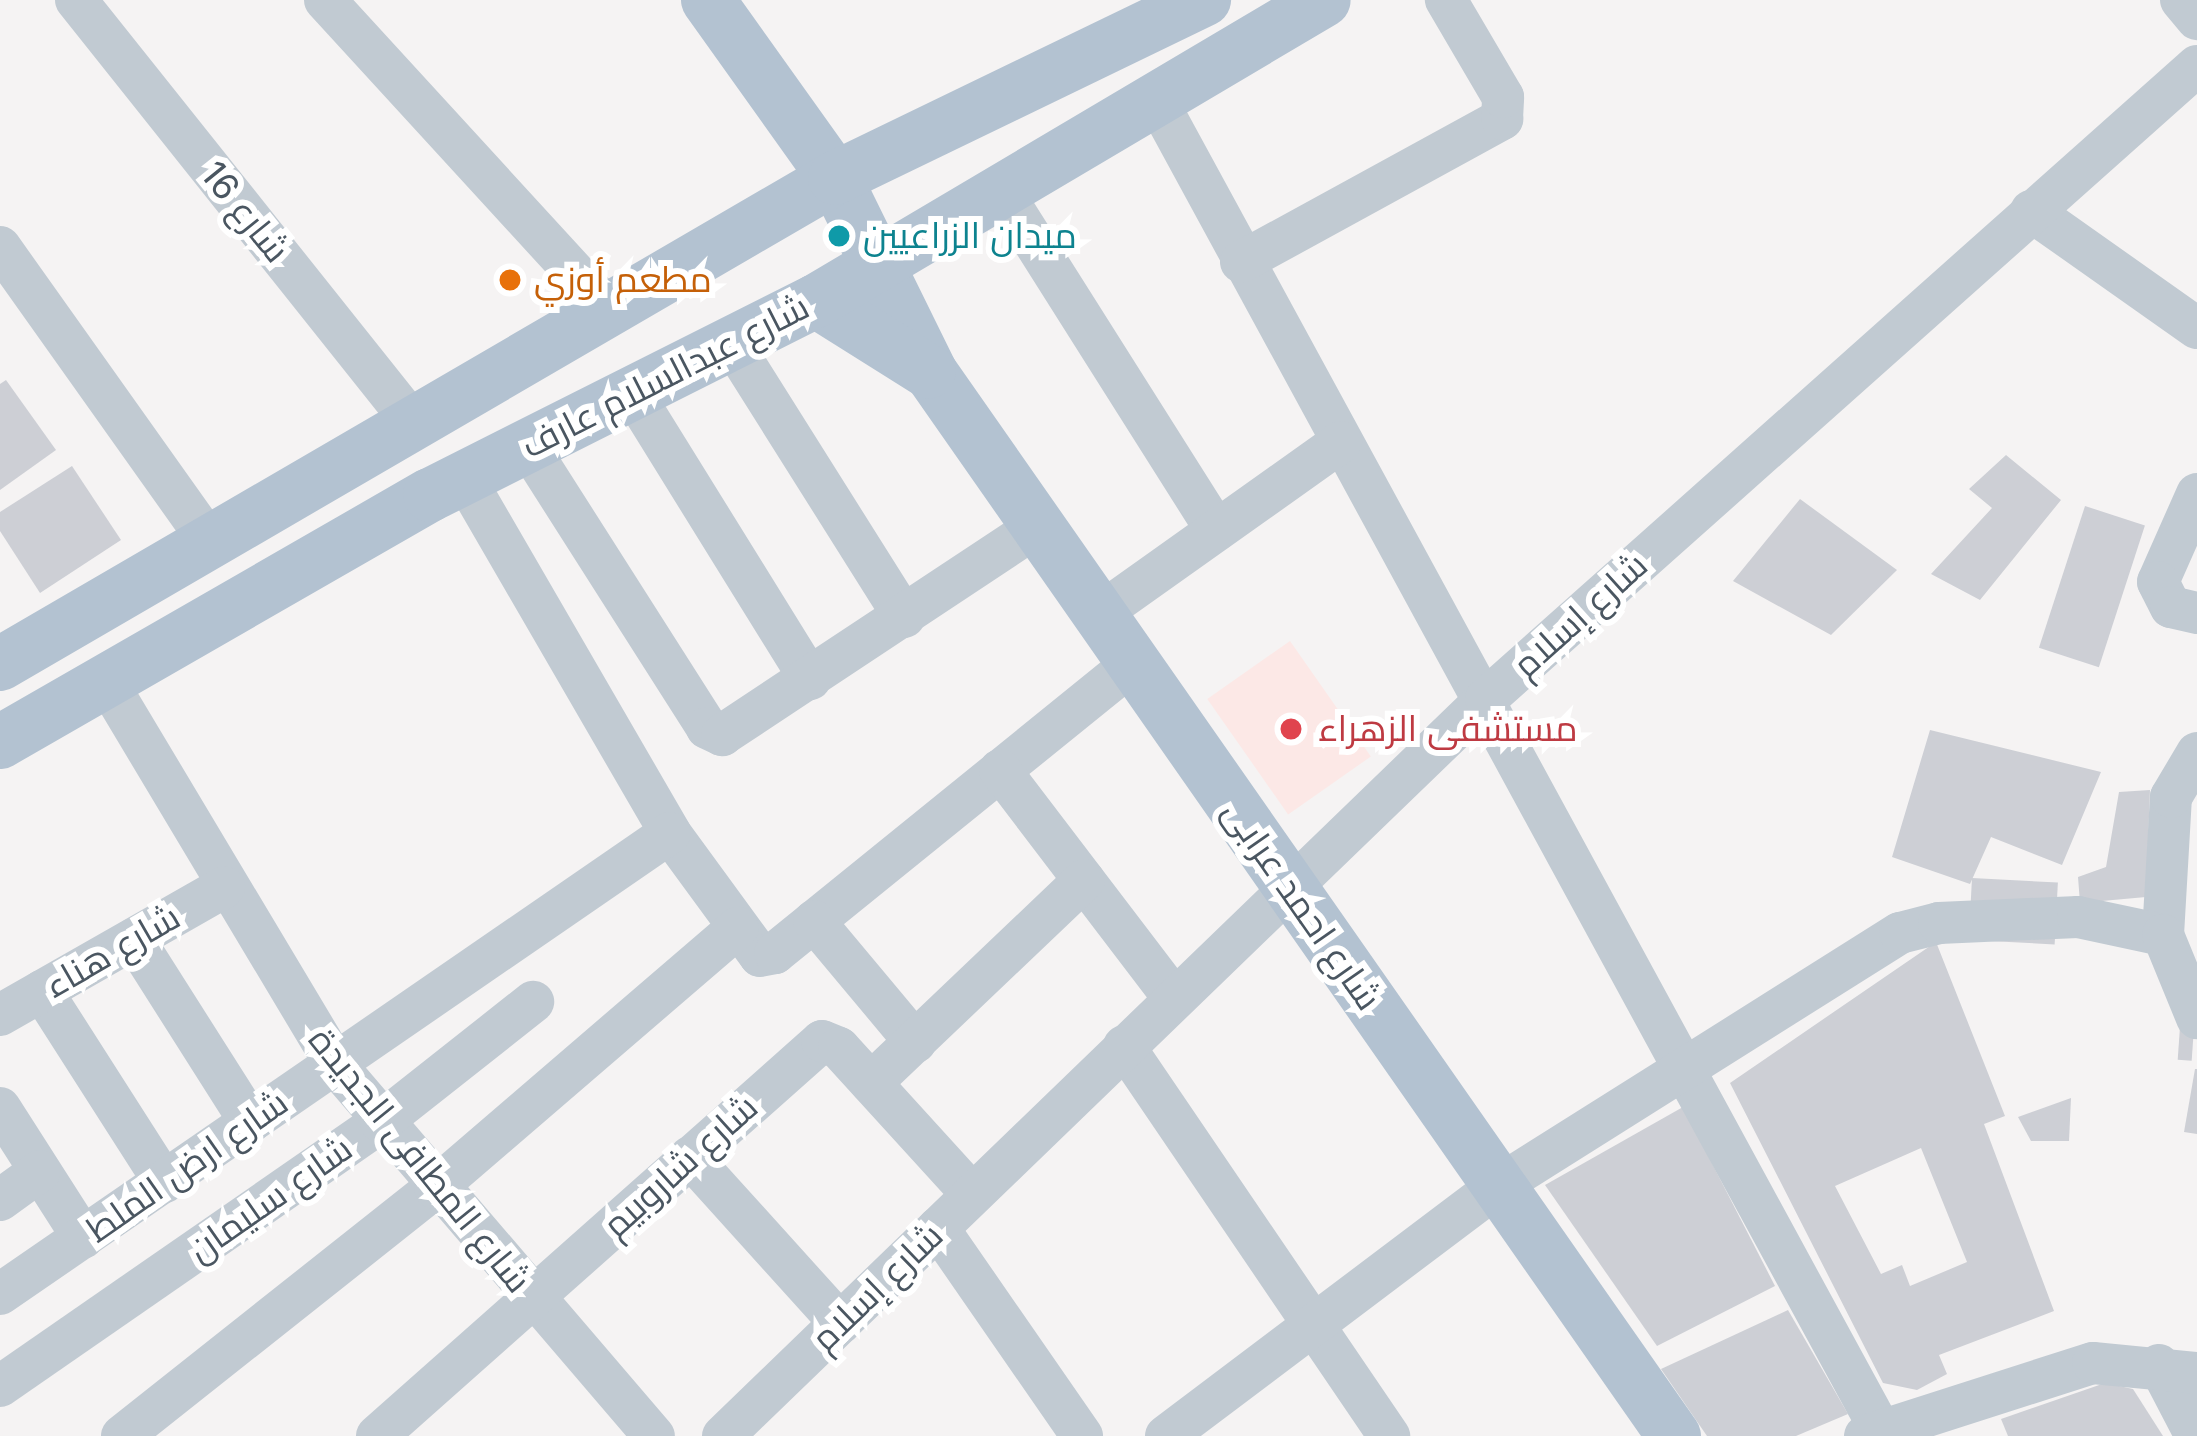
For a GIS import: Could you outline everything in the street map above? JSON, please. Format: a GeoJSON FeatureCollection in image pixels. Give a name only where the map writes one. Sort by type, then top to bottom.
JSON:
{"type":"FeatureCollection","features":[{"type":"Feature","properties":{"kind":"main road","name":"شارع احمد عرابى"},"geometry":{"type":"LineString","coordinates":[[708,0],[835,178],[931,373],[1674,1436]]}},
{"type":"Feature","properties":{"kind":"main road"},"geometry":{"type":"LineString","coordinates":[[0,664],[835,178],[1204,0]]}},
{"type":"Feature","properties":{"kind":"main road","name":"شارع عبدالسلام عارف"},"geometry":{"type":"LineString","coordinates":[[0,742],[150,651],[447,486],[816,302],[1324,0]]}},
{"type":"Feature","properties":{"kind":"main road","name":"شارع احمد عرابى"},"geometry":{"type":"LineString","coordinates":[[816,302],[931,373]]}},
{"type":"Feature","properties":{"kind":"street","name":"شارع 16"},"geometry":{"type":"LineString","coordinates":[[76,0],[414,424]]}},
{"type":"Feature","properties":{"kind":"street"},"geometry":{"type":"LineString","coordinates":[[326,0],[609,310]]}},
{"type":"Feature","properties":{"kind":"street"},"geometry":{"type":"LineString","coordinates":[[1241,262],[1502,119],[1503,97],[1446,0]]}},
{"type":"Feature","properties":{"kind":"street"},"geometry":{"type":"LineString","coordinates":[[2181,0],[2197,19]]}},
{"type":"Feature","properties":{"kind":"street","name":"شارع إسلام"},"geometry":{"type":"LineString","coordinates":[[723,1436],[770,1419],[840,1323],[1486,699],[2197,66]]}},
{"type":"Feature","properties":{"kind":"street"},"geometry":{"type":"LineString","coordinates":[[1156,99],[1241,262],[1690,1071],[1873,1432],[2093,1363],[2178,1369],[2196,1436]]}},
{"type":"Feature","properties":{"kind":"street"},"geometry":{"type":"LineString","coordinates":[[1003,193],[1216,530]]}},
{"type":"Feature","properties":{"kind":"street"},"geometry":{"type":"LineString","coordinates":[[2031,211],[2197,328]]}},
{"type":"Feature","properties":{"kind":"street"},"geometry":{"type":"LineString","coordinates":[[0,247],[210,542]]}},
{"type":"Feature","properties":{"kind":"street"},"geometry":{"type":"LineString","coordinates":[[731,342],[904,617]]}},
{"type":"Feature","properties":{"kind":"street"},"geometry":{"type":"LineString","coordinates":[[632,392],[810,680]]}},
{"type":"Feature","properties":{"kind":"street"},"geometry":{"type":"LineString","coordinates":[[1099,614],[1341,442]]}},
{"type":"Feature","properties":{"kind":"street"},"geometry":{"type":"LineString","coordinates":[[527,446],[707,728],[730,732],[1038,526]]}},
{"type":"Feature","properties":{"kind":"street"},"geometry":{"type":"LineString","coordinates":[[447,486],[670,833],[753,952],[767,957],[1133,662]]}},
{"type":"Feature","properties":{"kind":"street"},"geometry":{"type":"LineString","coordinates":[[2197,494],[2158,581],[2171,607],[2197,613]]}},
{"type":"Feature","properties":{"kind":"street","name":"شارع المطافى الجديدة"},"geometry":{"type":"LineString","coordinates":[[105,679],[224,887],[334,1064],[435,1187],[654,1436]]}},
{"type":"Feature","properties":{"kind":"street"},"geometry":{"type":"LineString","coordinates":[[2197,753],[2170,797],[2163,935],[2197,1018]]}},
{"type":"Feature","properties":{"kind":"street"},"geometry":{"type":"LineString","coordinates":[[1000,770],[1174,998]]}},
{"type":"Feature","properties":{"kind":"street","name":"شارع ارض الملط"},"geometry":{"type":"LineString","coordinates":[[0,1294],[670,833]]}},
{"type":"Feature","properties":{"kind":"street"},"geometry":{"type":"LineString","coordinates":[[871,1084],[1084,880]]}},
{"type":"Feature","properties":{"kind":"street","name":"شارع هناء"},"geometry":{"type":"LineString","coordinates":[[0,1015],[224,887]]}},
{"type":"Feature","properties":{"kind":"street"},"geometry":{"type":"LineString","coordinates":[[1166,1436],[1498,1186],[1690,1071],[1900,933],[1939,923],[2078,917],[2163,935]]}},
{"type":"Feature","properties":{"kind":"street"},"geometry":{"type":"LineString","coordinates":[[814,921],[915,1042]]}},
{"type":"Feature","properties":{"kind":"street"},"geometry":{"type":"LineString","coordinates":[[122,1436],[435,1187],[737,928]]}},
{"type":"Feature","properties":{"kind":"street"},"geometry":{"type":"LineString","coordinates":[[134,939],[250,1122]]}},
{"type":"Feature","properties":{"kind":"street"},"geometry":{"type":"LineString","coordinates":[[42,991],[164,1182]]}},
{"type":"Feature","properties":{"kind":"street","name":"شارع سليمان"},"geometry":{"type":"LineString","coordinates":[[0,1386],[381,1122],[533,1002]]}},
{"type":"Feature","properties":{"kind":"street","name":"شارع شاروبيم"},"geometry":{"type":"LineString","coordinates":[[377,1436],[823,1041],[871,1084],[972,1194]]}},
{"type":"Feature","properties":{"kind":"street"},"geometry":{"type":"LineString","coordinates":[[1124,1046],[1389,1436]]}},
{"type":"Feature","properties":{"kind":"street"},"geometry":{"type":"LineString","coordinates":[[0,1108],[83,1238]]}},
{"type":"Feature","properties":{"kind":"street"},"geometry":{"type":"LineString","coordinates":[[690,1157],[840,1323]]}},
{"type":"Feature","properties":{"kind":"street"},"geometry":{"type":"LineString","coordinates":[[0,1200],[40,1171]]}},
{"type":"Feature","properties":{"kind":"street"},"geometry":{"type":"LineString","coordinates":[[938,1228],[1082,1436]]}},
{"type":"Feature","properties":{"kind":"shaded area","name":"مستشفى الزهراء"},"geometry":{"type":"Polygon","coordinates":[[[1290,641],[1371,757],[1288,814],[1207,699],[1290,641]]]}},
{"type":"Feature","properties":{"kind":"building"},"geometry":{"type":"Polygon","coordinates":[[[6,380],[56,450],[0,490],[0,384],[6,380]]]}},
{"type":"Feature","properties":{"kind":"building"},"geometry":{"type":"Polygon","coordinates":[[[2006,455],[2061,500],[1980,600],[1931,574],[1992,508],[1969,489],[2006,455]]]}},
{"type":"Feature","properties":{"kind":"building"},"geometry":{"type":"Polygon","coordinates":[[[72,466],[121,540],[40,593],[0,531],[0,512],[72,466]]]}},
{"type":"Feature","properties":{"kind":"building"},"geometry":{"type":"Polygon","coordinates":[[[1800,499],[1897,570],[1831,635],[1733,581],[1800,499]]]}},
{"type":"Feature","properties":{"kind":"building"},"geometry":{"type":"Polygon","coordinates":[[[2085,506],[2145,525],[2099,667],[2039,648],[2085,506]]]}},
{"type":"Feature","properties":{"kind":"building"},"geometry":{"type":"Polygon","coordinates":[[[1930,730],[2101,772],[2062,865],[1991,837],[1970,884],[1892,857],[1930,730]]]}},
{"type":"Feature","properties":{"kind":"building"},"geometry":{"type":"Polygon","coordinates":[[[2150,790],[2146,897],[2080,903],[2078,877],[2106,867],[2119,792],[2150,790]]]}},
{"type":"Feature","properties":{"kind":"building"},"geometry":{"type":"Polygon","coordinates":[[[1972,878],[2058,883],[2055,944],[1969,940],[1972,878]]]}},
{"type":"Feature","properties":{"kind":"building"},"geometry":{"type":"Polygon","coordinates":[[[1936,942],[2005,1116],[1984,1124],[2054,1311],[1939,1355],[1947,1374],[1917,1390],[1883,1383],[1730,1083],[1936,942]],[[1921,1148],[1835,1186],[1881,1274],[1902,1265],[1910,1286],[1967,1262],[1921,1148]]]}},
{"type":"Feature","properties":{"kind":"building"},"geometry":{"type":"Polygon","coordinates":[[[2183,984],[2197,985],[2192,1061],[2178,1060],[2183,984]]]}},
{"type":"Feature","properties":{"kind":"building"},"geometry":{"type":"Polygon","coordinates":[[[2197,1069],[2197,1134],[2184,1132],[2197,1069]]]}},
{"type":"Feature","properties":{"kind":"building"},"geometry":{"type":"Polygon","coordinates":[[[2071,1098],[2069,1141],[2031,1141],[2018,1117],[2071,1098]]]}},
{"type":"Feature","properties":{"kind":"building"},"geometry":{"type":"Polygon","coordinates":[[[1683,1107],[1775,1286],[1657,1346],[1545,1185],[1683,1107]]]}},
{"type":"Feature","properties":{"kind":"building"},"geometry":{"type":"Polygon","coordinates":[[[1788,1310],[1848,1414],[1796,1436],[1707,1436],[1661,1369],[1788,1310]]]}},
{"type":"Feature","properties":{"kind":"building"},"geometry":{"type":"Polygon","coordinates":[[[2105,1383],[2133,1389],[2163,1436],[2008,1436],[2001,1419],[2105,1383]]]}},
{"type":"Feature","properties":{"kind":"place","name":"ميدان الزراعيين"},"geometry":{"type":"Point","coordinates":[839,236]}},
{"type":"Feature","properties":{"kind":"place","name":"مطعم أوزي"},"geometry":{"type":"Point","coordinates":[510,280]}},
{"type":"Feature","properties":{"kind":"place","name":"مستشفى الزهراء"},"geometry":{"type":"Point","coordinates":[1291,729]}}]}
